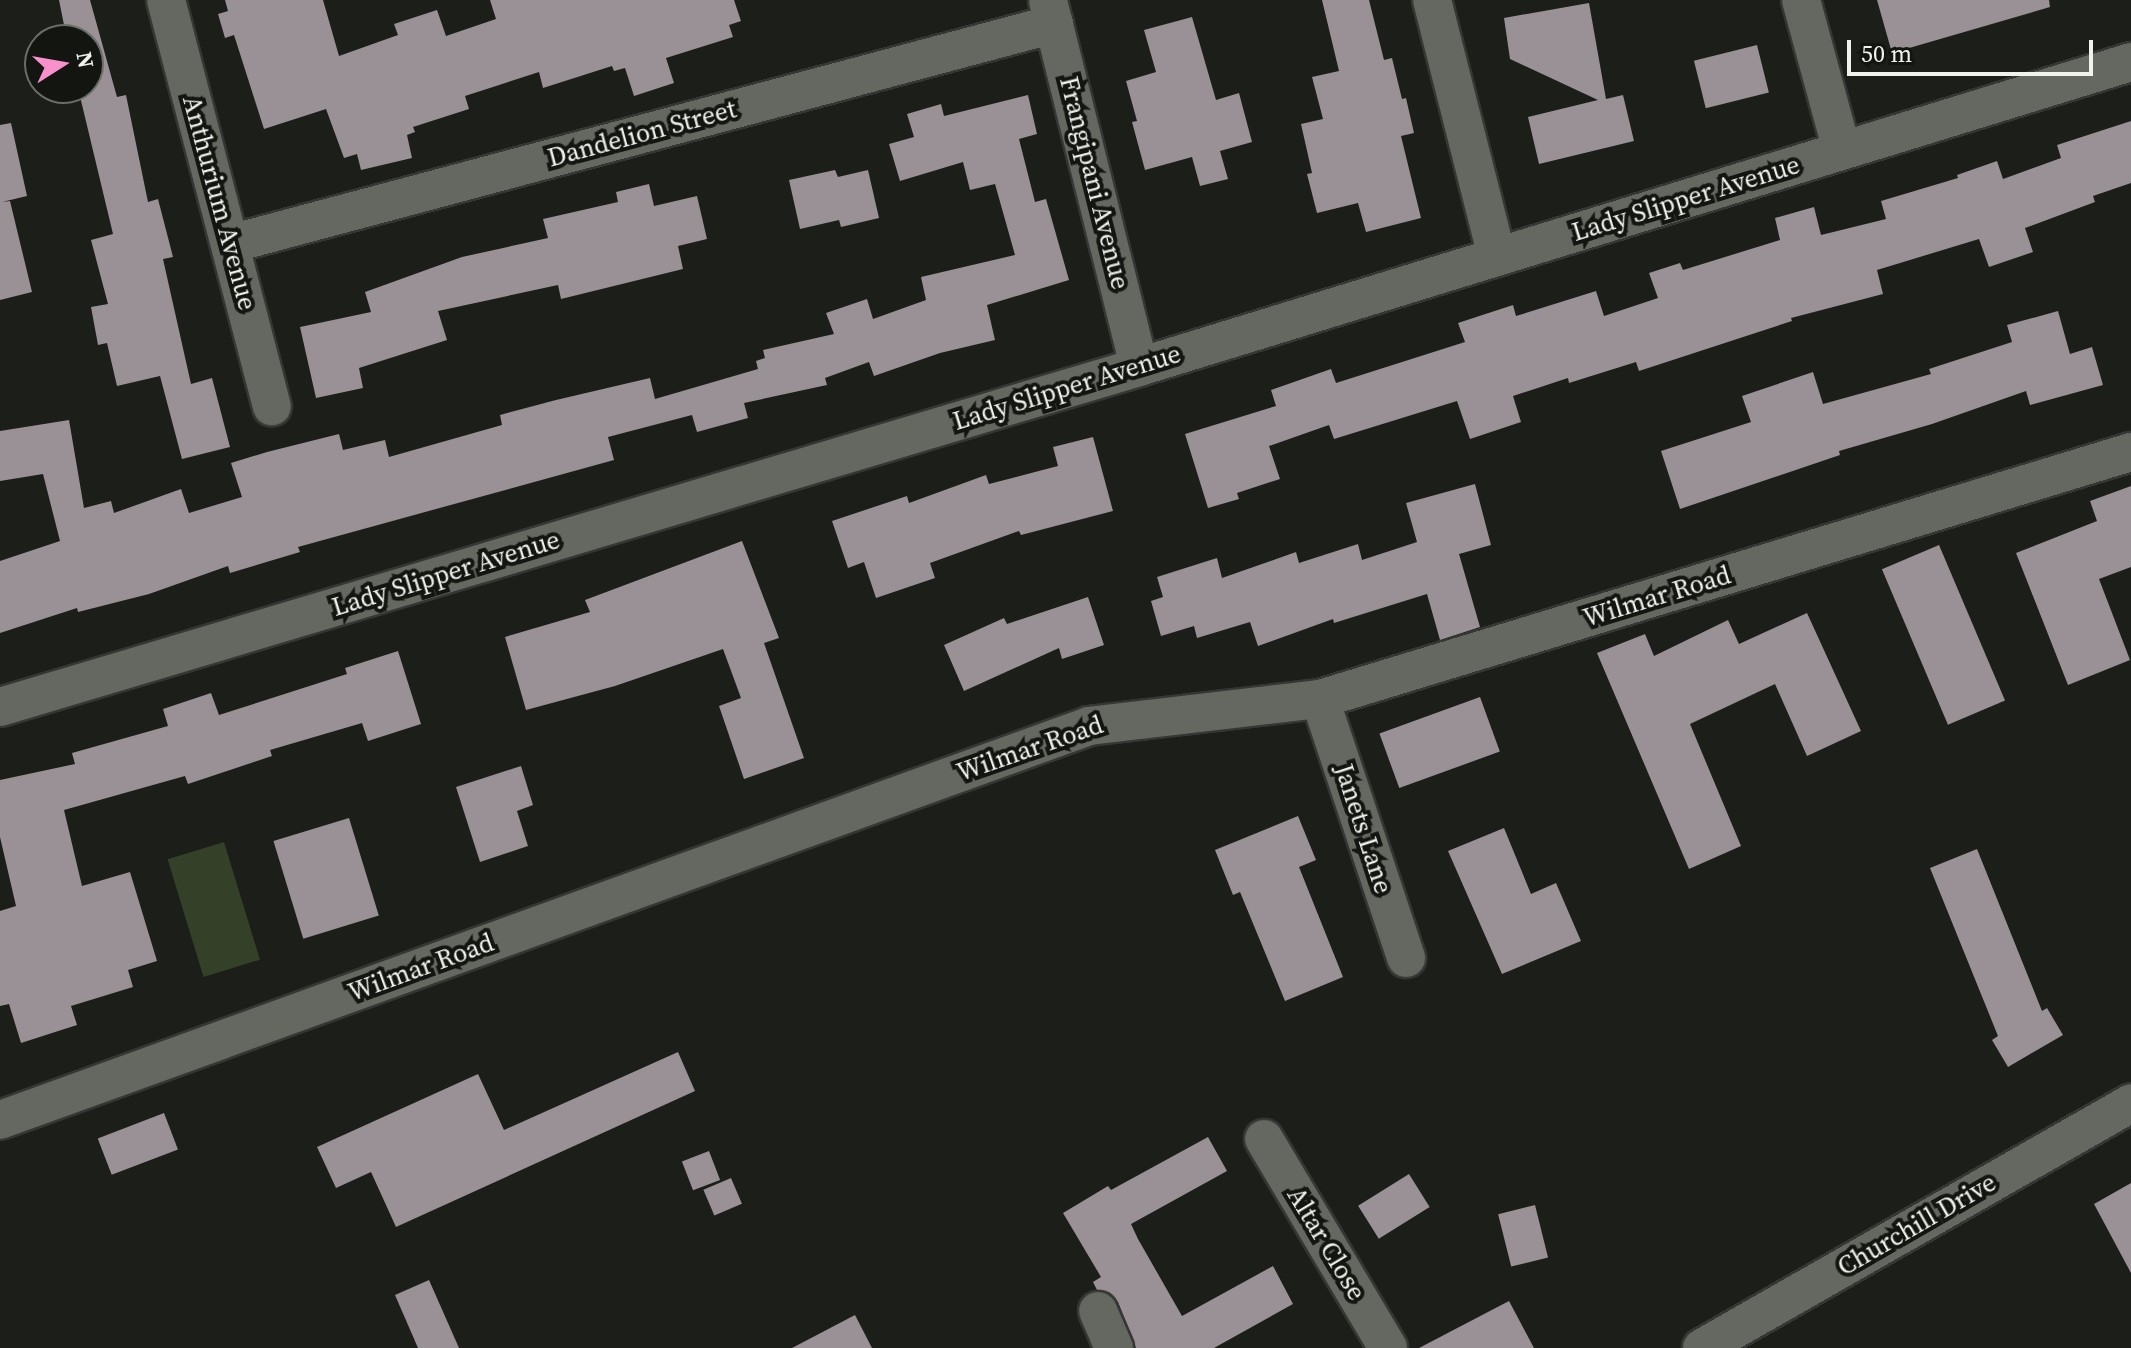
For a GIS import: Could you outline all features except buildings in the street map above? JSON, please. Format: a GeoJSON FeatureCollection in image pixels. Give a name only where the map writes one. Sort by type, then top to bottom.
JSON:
{"type":"FeatureCollection","features":[{"type":"Feature","properties":{"kind":"street","name":"Anthurium Avenue"},"geometry":{"type":"LineString","coordinates":[[166,0],[272,406]]}},
{"type":"Feature","properties":{"kind":"street"},"geometry":{"type":"LineString","coordinates":[[1432,0],[1497,257]]}},
{"type":"Feature","properties":{"kind":"street"},"geometry":{"type":"LineString","coordinates":[[1801,0],[1842,151]]}},
{"type":"Feature","properties":{"kind":"street","name":"Dandelion Street"},"geometry":{"type":"LineString","coordinates":[[230,244],[1051,12]]}},
{"type":"Feature","properties":{"kind":"street","name":"Frangipani Avenue"},"geometry":{"type":"LineString","coordinates":[[1051,12],[1139,367]]}},
{"type":"Feature","properties":{"kind":"street","name":"Lady Slipper Avenue"},"geometry":{"type":"LineString","coordinates":[[0,707],[1139,367],[2131,62]]}},
{"type":"Feature","properties":{"kind":"street","name":"Wilmar Road"},"geometry":{"type":"LineString","coordinates":[[0,1120],[1089,726],[1123,719],[1320,699],[2131,452]]}},
{"type":"Feature","properties":{"kind":"street","name":"Janets Lane"},"geometry":{"type":"LineString","coordinates":[[1320,699],[1406,958]]}},
{"type":"Feature","properties":{"kind":"street","name":"Churchill Drive"},"geometry":{"type":"LineString","coordinates":[[1702,1348],[2131,1103]]}},
{"type":"Feature","properties":{"kind":"street","name":"Altar Close"},"geometry":{"type":"LineString","coordinates":[[1264,1139],[1388,1348]]}},
{"type":"Feature","properties":{"kind":"street"},"geometry":{"type":"LineString","coordinates":[[1098,1311],[1114,1348]]}},
{"type":"Feature","properties":{"kind":"green space"},"geometry":{"type":"Polygon","coordinates":[[[224,842],[260,960],[204,977],[168,859],[224,842]]]}}]}
